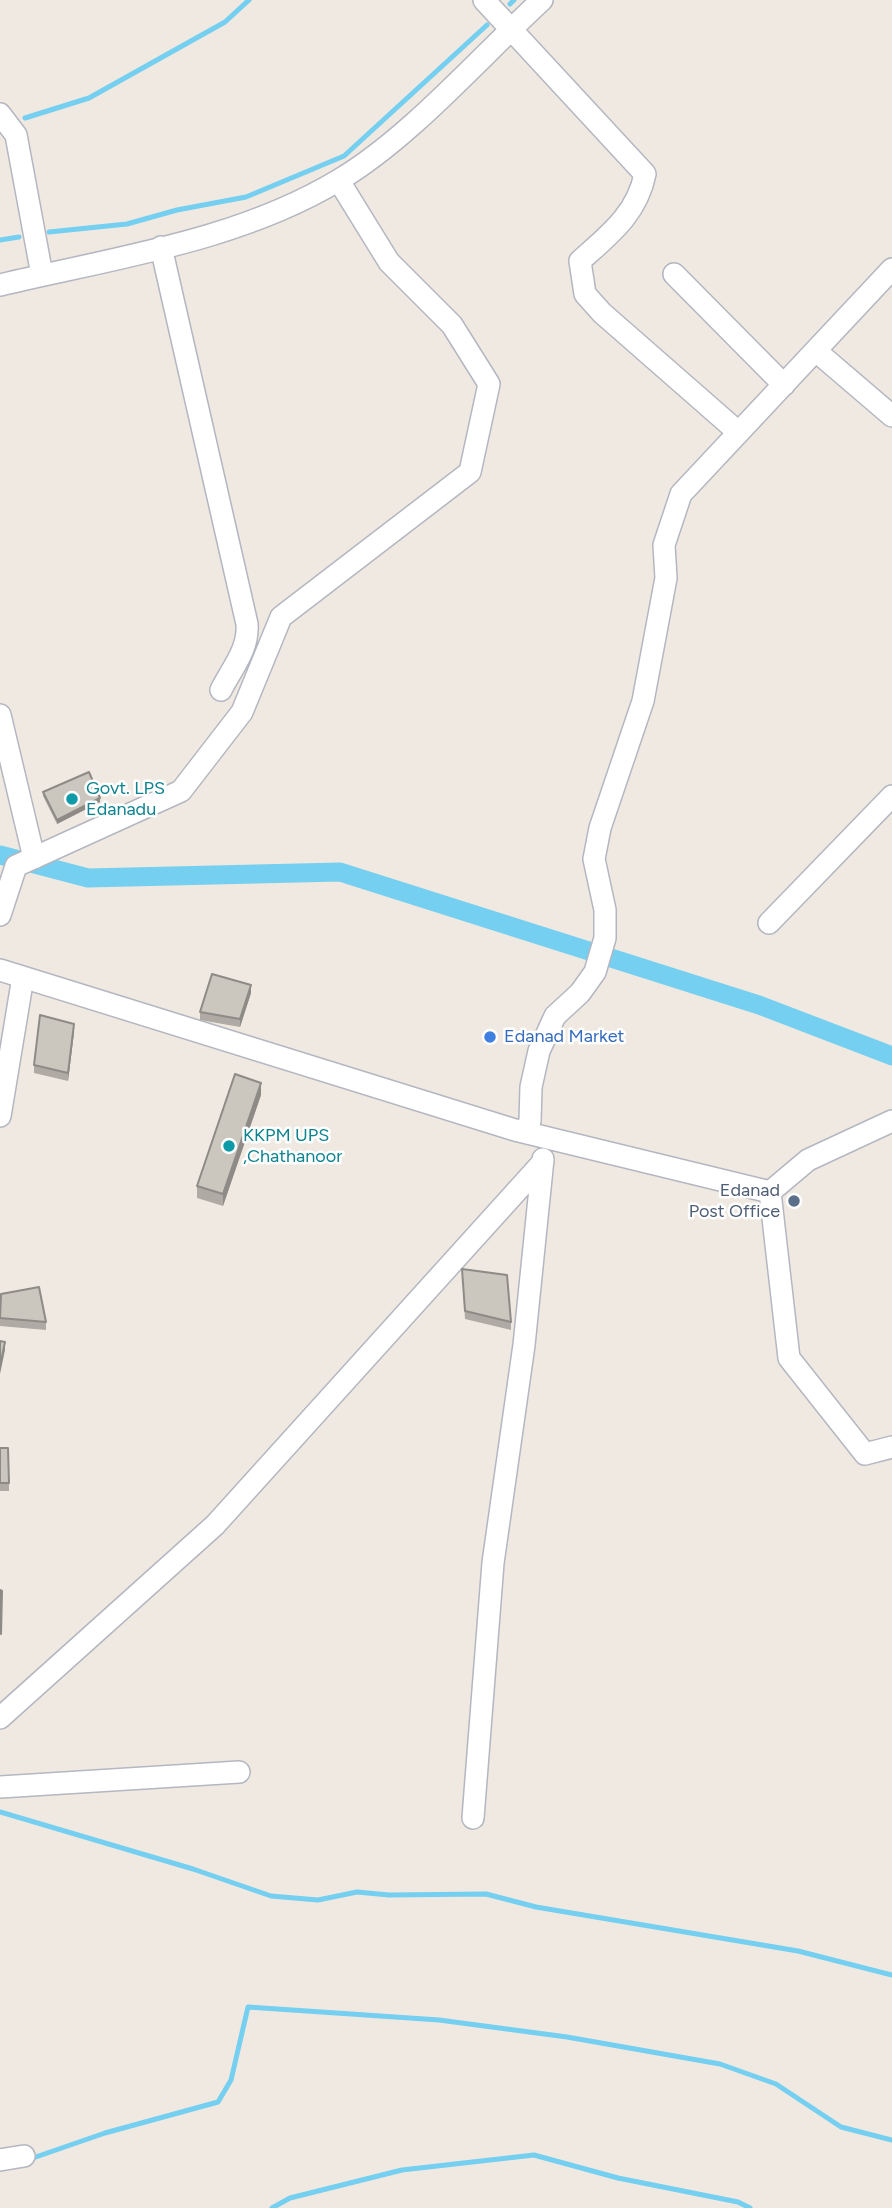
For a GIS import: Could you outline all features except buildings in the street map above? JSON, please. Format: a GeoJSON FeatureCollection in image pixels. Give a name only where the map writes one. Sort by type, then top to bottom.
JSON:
{"type":"FeatureCollection","features":[{"type":"Feature","properties":{"kind":"street"},"geometry":{"type":"LineString","coordinates":[[484,0],[645,174],[641,194],[625,220],[580,261],[585,294],[602,313],[738,432]]}},
{"type":"Feature","properties":{"kind":"street"},"geometry":{"type":"LineString","coordinates":[[0,285],[198,239],[271,212],[339,181],[404,130],[542,0]]}},
{"type":"Feature","properties":{"kind":"street"},"geometry":{"type":"LineString","coordinates":[[0,114],[16,135],[42,275]]}},
{"type":"Feature","properties":{"kind":"street"},"geometry":{"type":"LineString","coordinates":[[0,915],[16,866],[181,791],[242,712],[281,617],[470,472],[489,384],[452,325],[389,262],[339,181]]}},
{"type":"Feature","properties":{"kind":"street"},"geometry":{"type":"LineString","coordinates":[[161,247],[247,624],[248,638],[243,652],[221,690]]}},
{"type":"Feature","properties":{"kind":"street"},"geometry":{"type":"LineString","coordinates":[[473,1818],[493,1563],[524,1345],[543,1162],[530,1121],[531,1087],[539,1051],[555,1016],[580,993],[599,963],[605,939],[605,911],[594,859],[600,828],[643,701],[666,578],[664,545],[681,494],[892,269]]}},
{"type":"Feature","properties":{"kind":"street"},"geometry":{"type":"LineString","coordinates":[[674,274],[784,385]]}},
{"type":"Feature","properties":{"kind":"street"},"geometry":{"type":"LineString","coordinates":[[816,351],[892,416]]}},
{"type":"Feature","properties":{"kind":"street"},"geometry":{"type":"LineString","coordinates":[[0,715],[34,858]]}},
{"type":"Feature","properties":{"kind":"street"},"geometry":{"type":"LineString","coordinates":[[769,923],[892,796]]}},
{"type":"Feature","properties":{"kind":"street"},"geometry":{"type":"LineString","coordinates":[[0,970],[341,1078],[535,1135],[770,1192]]}},
{"type":"Feature","properties":{"kind":"street"},"geometry":{"type":"LineString","coordinates":[[0,1116],[23,977]]}},
{"type":"Feature","properties":{"kind":"street"},"geometry":{"type":"LineString","coordinates":[[770,1192],[808,1160],[892,1121]]}},
{"type":"Feature","properties":{"kind":"street"},"geometry":{"type":"LineString","coordinates":[[0,1718],[215,1525],[543,1162]]}},
{"type":"Feature","properties":{"kind":"street"},"geometry":{"type":"LineString","coordinates":[[770,1192],[789,1358],[865,1454],[892,1447]]}},
{"type":"Feature","properties":{"kind":"street"},"geometry":{"type":"LineString","coordinates":[[0,1787],[239,1772]]}},
{"type":"Feature","properties":{"kind":"street"},"geometry":{"type":"LineString","coordinates":[[0,2161],[24,2156]]}},
{"type":"Feature","properties":{"kind":"waterway"},"geometry":{"type":"LineString","coordinates":[[25,118],[89,98],[225,22],[249,0]]}},
{"type":"Feature","properties":{"kind":"waterway"},"geometry":{"type":"LineString","coordinates":[[510,4],[514,0]]}},
{"type":"Feature","properties":{"kind":"waterway"},"geometry":{"type":"LineString","coordinates":[[49,232],[127,224],[177,210],[246,197],[344,156],[487,25]]}},
{"type":"Feature","properties":{"kind":"waterway"},"geometry":{"type":"LineString","coordinates":[[0,240],[19,237]]}},
{"type":"Feature","properties":{"kind":"waterway"},"geometry":{"type":"LineString","coordinates":[[0,855],[88,878],[340,872],[759,1005],[892,1056]]}},
{"type":"Feature","properties":{"kind":"waterway"},"geometry":{"type":"LineString","coordinates":[[0,1812],[193,1869],[271,1896],[318,1900],[357,1892],[389,1895],[486,1894],[536,1907],[798,1951],[892,1975]]}},
{"type":"Feature","properties":{"kind":"waterway"},"geometry":{"type":"LineString","coordinates":[[30,2159],[105,2133],[218,2102],[231,2080],[248,2007],[439,2020],[567,2037],[720,2064],[776,2084],[841,2127],[892,2140]]}},
{"type":"Feature","properties":{"kind":"waterway"},"geometry":{"type":"LineString","coordinates":[[272,2208],[290,2198],[402,2170],[534,2155],[618,2178],[738,2202],[750,2208]]}},
{"type":"Feature","properties":{"kind":"place","name":"Govt. LPS Edanadu"},"geometry":{"type":"Point","coordinates":[72,799]}},
{"type":"Feature","properties":{"kind":"place","name":"Edanad Market"},"geometry":{"type":"Point","coordinates":[490,1037]}},
{"type":"Feature","properties":{"kind":"place","name":"KKPM UPS ,Chathanoor"},"geometry":{"type":"Point","coordinates":[229,1146]}},
{"type":"Feature","properties":{"kind":"place","name":"Edanad Post Office"},"geometry":{"type":"Point","coordinates":[794,1201]}}]}
